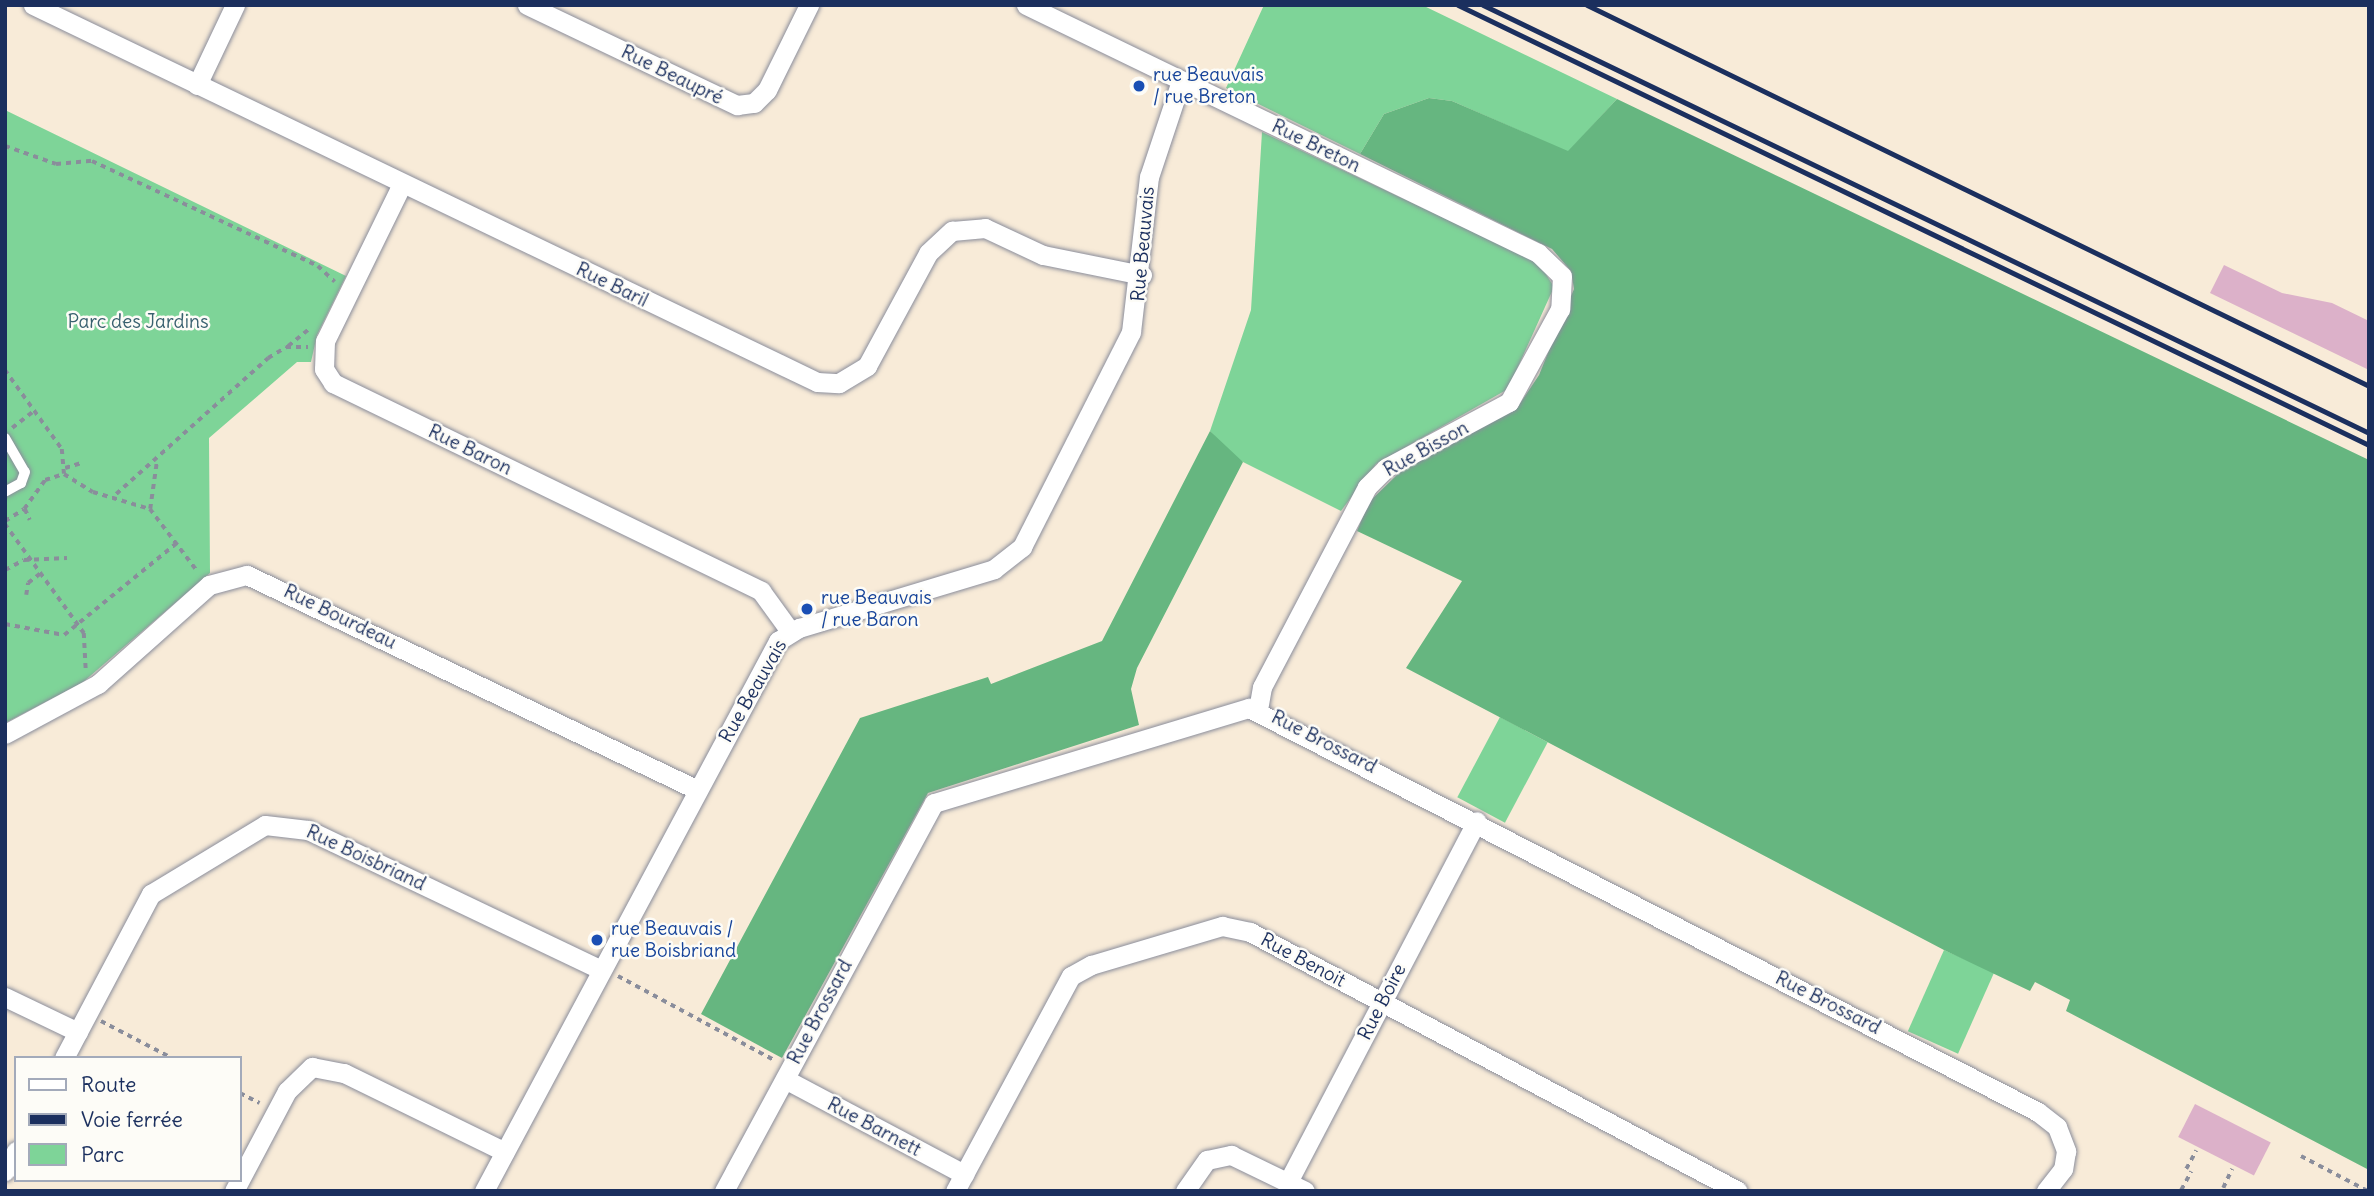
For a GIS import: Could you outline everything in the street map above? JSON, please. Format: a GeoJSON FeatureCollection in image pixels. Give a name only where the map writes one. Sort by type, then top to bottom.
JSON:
{"type":"FeatureCollection","features":[{"type":"Feature","properties":{"kind":"street","name":"Rue Baril"},"geometry":{"type":"LineString","coordinates":[[33,5],[402,184],[828,384],[867,366],[928,253],[952,231],[985,229],[1055,259],[1142,275]]}},
{"type":"Feature","properties":{"kind":"street"},"geometry":{"type":"LineString","coordinates":[[197,85],[235,5]]}},
{"type":"Feature","properties":{"kind":"street","name":"Rue Beaupré"},"geometry":{"type":"LineString","coordinates":[[527,5],[737,105],[761,98],[809,5]]}},
{"type":"Feature","properties":{"kind":"street","name":"Rue Breton"},"geometry":{"type":"LineString","coordinates":[[1026,5],[1538,253],[1562,276]]}},
{"type":"Feature","properties":{"kind":"street","name":"Rue Beauvais"},"geometry":{"type":"LineString","coordinates":[[484,1191],[608,972],[697,790],[790,631],[1009,561],[1131,332],[1142,275],[1149,177],[1181,81]]}},
{"type":"Feature","properties":{"kind":"street","name":"Rue Baron"},"geometry":{"type":"LineString","coordinates":[[402,184],[350,289],[323,351],[333,383],[761,591],[790,631]]}},
{"type":"Feature","properties":{"kind":"street","name":"Rue Bisson"},"geometry":{"type":"LineString","coordinates":[[1258,709],[1262,687],[1367,487],[1386,468],[1509,402],[1560,309],[1562,276]]}},
{"type":"Feature","properties":{"kind":"street","name":"Rue Bourdeau"},"geometry":{"type":"LineString","coordinates":[[5,734],[98,684],[209,585],[247,575],[697,790]]}},
{"type":"Feature","properties":{"kind":"street","name":"Rue Brossard"},"geometry":{"type":"LineString","coordinates":[[724,1191],[782,1071],[934,803],[1232,709],[1258,709],[2038,1112],[2057,1127],[2066,1151],[2058,1178],[2046,1191]]}},
{"type":"Feature","properties":{"kind":"street","name":"Rue Boire"},"geometry":{"type":"LineString","coordinates":[[1296,1186],[1382,1001],[1477,821]]}},
{"type":"Feature","properties":{"kind":"street","name":"Rue Boisbriand"},"geometry":{"type":"LineString","coordinates":[[65,1056],[156,889],[256,828],[276,823],[308,830],[608,972]]}},
{"type":"Feature","properties":{"kind":"street","name":"Rue Benoit"},"geometry":{"type":"LineString","coordinates":[[959,1183],[1066,984],[1083,968],[1230,926],[1382,1001],[1738,1191]]}},
{"type":"Feature","properties":{"kind":"street"},"geometry":{"type":"LineString","coordinates":[[5,997],[78,1032]]}},
{"type":"Feature","properties":{"kind":"street"},"geometry":{"type":"LineString","coordinates":[[242,1176],[287,1091],[312,1067],[334,1068],[505,1152]]}},
{"type":"Feature","properties":{"kind":"street","name":"Rue Barnett"},"geometry":{"type":"LineString","coordinates":[[782,1071],[959,1183]]}},
{"type":"Feature","properties":{"kind":"street"},"geometry":{"type":"LineString","coordinates":[[5,1171],[14,1155]]}},
{"type":"Feature","properties":{"kind":"street"},"geometry":{"type":"LineString","coordinates":[[1185,1191],[1200,1166],[1222,1155],[1238,1156],[1296,1186]]}},
{"type":"Feature","properties":{"kind":"lane"},"geometry":{"type":"LineString","coordinates":[[5,438],[25,472],[21,483],[5,492]]}},
{"type":"Feature","properties":{"kind":"path"},"geometry":{"type":"LineString","coordinates":[[5,146],[55,163],[92,161],[318,266],[350,289]]}},
{"type":"Feature","properties":{"kind":"path"},"geometry":{"type":"LineString","coordinates":[[114,495],[318,321]]}},
{"type":"Feature","properties":{"kind":"path"},"geometry":{"type":"LineString","coordinates":[[286,347],[313,348]]}},
{"type":"Feature","properties":{"kind":"path"},"geometry":{"type":"LineString","coordinates":[[5,370],[62,449],[65,471],[93,492],[114,495],[150,509],[203,577]]}},
{"type":"Feature","properties":{"kind":"path"},"geometry":{"type":"LineString","coordinates":[[22,421],[35,410]]}},
{"type":"Feature","properties":{"kind":"path"},"geometry":{"type":"LineString","coordinates":[[150,509],[157,458]]}},
{"type":"Feature","properties":{"kind":"path"},"geometry":{"type":"LineString","coordinates":[[81,463],[45,480],[24,509],[5,522],[78,622],[87,643],[86,681]]}},
{"type":"Feature","properties":{"kind":"path"},"geometry":{"type":"LineString","coordinates":[[24,509],[30,520]]}},
{"type":"Feature","properties":{"kind":"path"},"geometry":{"type":"LineString","coordinates":[[5,624],[64,635],[177,544]]}},
{"type":"Feature","properties":{"kind":"path"},"geometry":{"type":"LineString","coordinates":[[5,570],[32,561],[67,558]]}},
{"type":"Feature","properties":{"kind":"path"},"geometry":{"type":"LineString","coordinates":[[26,595],[28,583],[41,573]]}},
{"type":"Feature","properties":{"kind":"path"},"geometry":{"type":"LineString","coordinates":[[608,972],[782,1071]]}},
{"type":"Feature","properties":{"kind":"path"},"geometry":{"type":"LineString","coordinates":[[96,1019],[168,1056]]}},
{"type":"Feature","properties":{"kind":"path"},"geometry":{"type":"LineString","coordinates":[[242,1094],[265,1106]]}},
{"type":"Feature","properties":{"kind":"path"},"geometry":{"type":"LineString","coordinates":[[2186,1169],[2196,1151]]}},
{"type":"Feature","properties":{"kind":"path"},"geometry":{"type":"LineString","coordinates":[[2301,1156],[2368,1191]]}},
{"type":"Feature","properties":{"kind":"path"},"geometry":{"type":"LineString","coordinates":[[2226,1190],[2232,1169]]}},
{"type":"Feature","properties":{"kind":"path"},"geometry":{"type":"LineString","coordinates":[[2181,1190],[2191,1172]]}},
{"type":"Feature","properties":{"kind":"green space"},"geometry":{"type":"Polygon","coordinates":[[[1264,5],[1422,5],[1617,99],[1568,152],[1452,101],[1429,98],[1384,114],[1360,154],[1226,88],[1264,5]]]}},
{"type":"Feature","properties":{"kind":"green space"},"geometry":{"type":"Polygon","coordinates":[[[1429,98],[1452,101],[1568,151],[1617,99],[2369,460],[2369,1170],[2066,1011],[2070,1000],[2035,982],[2030,991],[1944,950],[1406,668],[1462,581],[1357,531],[1369,502],[1401,471],[1517,408],[1539,375],[1574,289],[1571,271],[1552,249],[1360,154],[1384,114],[1429,98]]]}},
{"type":"Feature","properties":{"kind":"green space","name":"Parc des Jardins"},"geometry":{"type":"Polygon","coordinates":[[[5,110],[346,276],[317,335],[311,362],[297,362],[209,438],[210,573],[82,683],[5,723],[5,110]]]}},
{"type":"Feature","properties":{"kind":"green space"},"geometry":{"type":"Polygon","coordinates":[[[1262,132],[1539,263],[1554,287],[1508,389],[1376,464],[1341,511],[1233,457],[1210,431],[1251,310],[1262,132]]]}},
{"type":"Feature","properties":{"kind":"green space"},"geometry":{"type":"Polygon","coordinates":[[[1210,431],[1243,462],[1137,668],[1131,689],[1139,725],[928,793],[782,1058],[701,1014],[860,718],[988,677],[991,684],[1102,641],[1210,431]]]}},
{"type":"Feature","properties":{"kind":"green space"},"geometry":{"type":"Polygon","coordinates":[[[1500,717],[1548,742],[1505,823],[1457,797],[1500,717]]]}},
{"type":"Feature","properties":{"kind":"green space"},"geometry":{"type":"Polygon","coordinates":[[[1944,950],[1994,972],[1958,1054],[1908,1031],[1944,950]]]}},
{"type":"Feature","properties":{"kind":"building"},"geometry":{"type":"Polygon","coordinates":[[[2224,265],[2282,293],[2332,303],[2369,321],[2369,370],[2210,293],[2224,265]]]}},
{"type":"Feature","properties":{"kind":"building"},"geometry":{"type":"Polygon","coordinates":[[[2195,1104],[2271,1143],[2254,1176],[2178,1137],[2195,1104]]]}},
{"type":"Feature","properties":{"kind":"railway"},"geometry":{"type":"LineString","coordinates":[[1458,5],[2369,445]]}},
{"type":"Feature","properties":{"kind":"railway"},"geometry":{"type":"LineString","coordinates":[[1483,5],[2369,433]]}},
{"type":"Feature","properties":{"kind":"railway"},"geometry":{"type":"LineString","coordinates":[[1587,5],[2369,386]]}},
{"type":"Feature","properties":{"kind":"place","name":"rue Beauvais / rue Breton"},"geometry":{"type":"Point","coordinates":[1139,86]}},
{"type":"Feature","properties":{"kind":"place","name":"rue Beauvais / rue Baron"},"geometry":{"type":"Point","coordinates":[807,609]}},
{"type":"Feature","properties":{"kind":"place","name":"rue Beauvais / rue Boisbriand"},"geometry":{"type":"Point","coordinates":[597,940]}}]}
